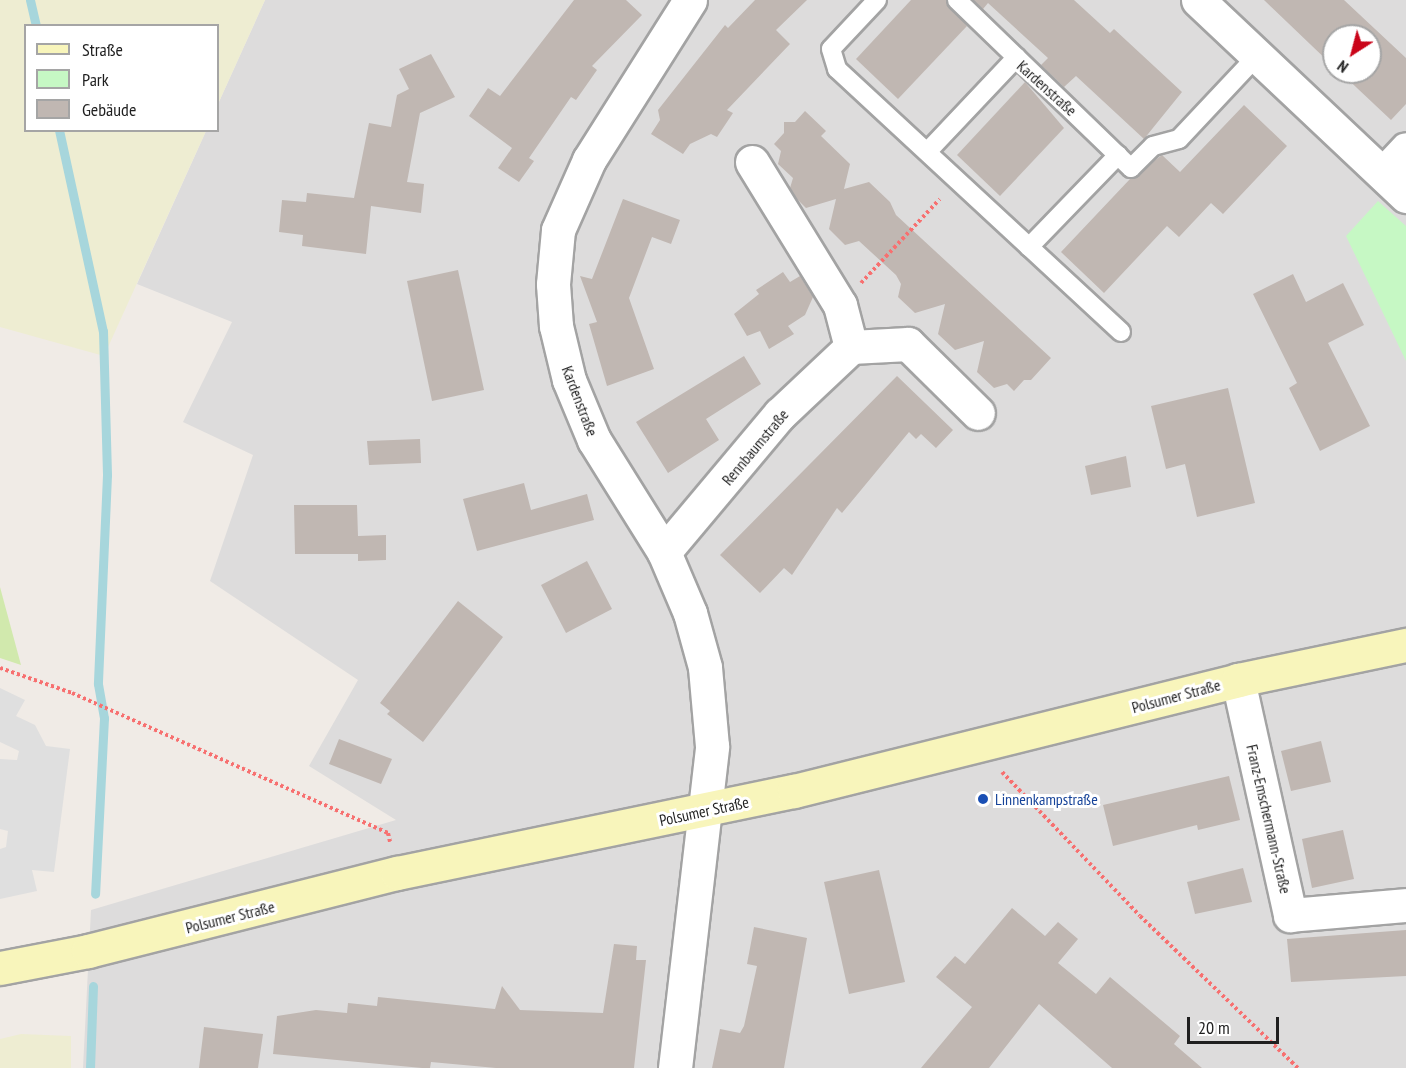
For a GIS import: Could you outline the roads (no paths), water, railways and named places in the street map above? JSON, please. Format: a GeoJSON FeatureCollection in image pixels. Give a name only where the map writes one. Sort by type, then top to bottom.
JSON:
{"type":"FeatureCollection","features":[{"type":"Feature","properties":{"kind":"main road","name":"Polsumer Straße"},"geometry":{"type":"LineString","coordinates":[[0,968],[88,951],[397,873],[705,812],[983,747],[1238,680],[1406,645]]}},
{"type":"Feature","properties":{"kind":"street","name":"Kardenstraße"},"geometry":{"type":"LineString","coordinates":[[690,0],[589,160],[558,230],[553,284],[556,326],[569,380],[594,440],[664,552],[690,613],[705,667],[712,746],[705,812]]}},
{"type":"Feature","properties":{"kind":"street"},"geometry":{"type":"LineString","coordinates":[[1198,0],[1394,185],[1406,149]]}},
{"type":"Feature","properties":{"kind":"street"},"geometry":{"type":"LineString","coordinates":[[752,162],[840,305],[851,348],[908,344],[978,412]]}},
{"type":"Feature","properties":{"kind":"street","name":"Rennbaumstraße"},"geometry":{"type":"LineString","coordinates":[[664,552],[780,414],[851,348]]}},
{"type":"Feature","properties":{"kind":"street","name":"Franz-Emschermann-Straße"},"geometry":{"type":"LineString","coordinates":[[1238,680],[1290,915],[1406,905]]}},
{"type":"Feature","properties":{"kind":"street"},"geometry":{"type":"LineString","coordinates":[[675,1068],[705,812]]}},
{"type":"Feature","properties":{"kind":"lane"},"geometry":{"type":"LineString","coordinates":[[877,0],[831,49],[837,69],[959,179],[1121,332]]}},
{"type":"Feature","properties":{"kind":"lane"},"geometry":{"type":"LineString","coordinates":[[957,0],[1017,57]]}},
{"type":"Feature","properties":{"kind":"lane"},"geometry":{"type":"LineString","coordinates":[[1029,247],[1118,155],[1131,168],[1153,146],[1179,139],[1257,56]]}},
{"type":"Feature","properties":{"kind":"lane","name":"Kardenstraße"},"geometry":{"type":"LineString","coordinates":[[928,151],[1017,57],[1118,155]]}},
{"type":"Feature","properties":{"kind":"waterway"},"geometry":{"type":"LineString","coordinates":[[30,0],[36,24]]}},
{"type":"Feature","properties":{"kind":"waterway"},"geometry":{"type":"LineString","coordinates":[[59,132],[103,331],[107,475],[98,684],[104,718],[95,894]]}},
{"type":"Feature","properties":{"kind":"waterway"},"geometry":{"type":"LineString","coordinates":[[90,1068],[93,986]]}},
{"type":"Feature","properties":{"kind":"place","name":"Linnenkampstraße"},"geometry":{"type":"Point","coordinates":[983,799]}}]}
